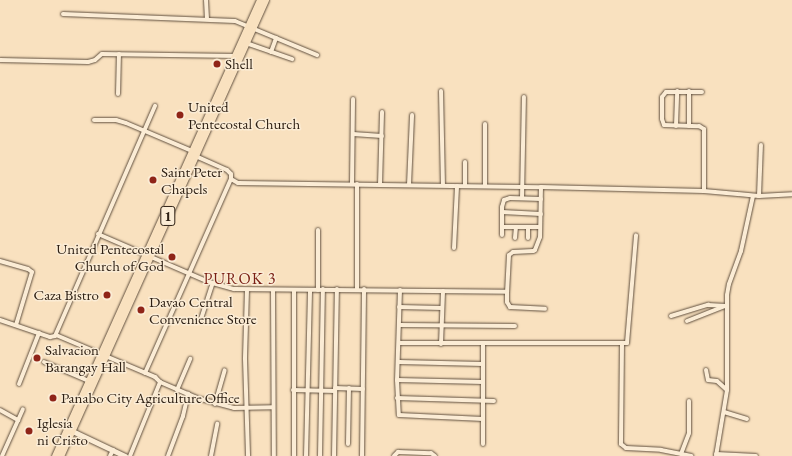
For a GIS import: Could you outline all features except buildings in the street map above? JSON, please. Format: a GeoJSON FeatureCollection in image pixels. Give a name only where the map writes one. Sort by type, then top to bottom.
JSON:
{"type":"FeatureCollection","features":[{"type":"Feature","properties":{"kind":"highway","name":"1"},"geometry":{"type":"LineString","coordinates":[[55,456],[69,430],[124,310],[250,27],[260,0]]}},
{"type":"Feature","properties":{"kind":"highway","name":"1"},"geometry":{"type":"LineString","coordinates":[[237,56],[246,43],[250,27],[265,0]]}},
{"type":"Feature","properties":{"kind":"highway","name":"1"},"geometry":{"type":"LineString","coordinates":[[86,394],[89,381],[103,355]]}},
{"type":"Feature","properties":{"kind":"highway","name":"1"},"geometry":{"type":"LineString","coordinates":[[60,456],[69,430]]}},
{"type":"Feature","properties":{"kind":"street"},"geometry":{"type":"LineString","coordinates":[[206,0],[207,19]]}},
{"type":"Feature","properties":{"kind":"street"},"geometry":{"type":"LineString","coordinates":[[63,14],[235,21],[317,55]]}},
{"type":"Feature","properties":{"kind":"street"},"geometry":{"type":"LineString","coordinates":[[271,52],[276,38]]}},
{"type":"Feature","properties":{"kind":"street"},"geometry":{"type":"LineString","coordinates":[[246,43],[292,59]]}},
{"type":"Feature","properties":{"kind":"street"},"geometry":{"type":"LineString","coordinates":[[0,60],[88,62],[95,60],[102,54],[237,56]]}},
{"type":"Feature","properties":{"kind":"street"},"geometry":{"type":"LineString","coordinates":[[118,94],[119,54]]}},
{"type":"Feature","properties":{"kind":"street"},"geometry":{"type":"LineString","coordinates":[[441,91],[443,185]]}},
{"type":"Feature","properties":{"kind":"street"},"geometry":{"type":"LineString","coordinates":[[702,92],[670,91],[664,94],[662,119],[664,125],[699,126],[704,129],[704,191]]}},
{"type":"Feature","properties":{"kind":"street"},"geometry":{"type":"LineString","coordinates":[[676,126],[677,91]]}},
{"type":"Feature","properties":{"kind":"street"},"geometry":{"type":"LineString","coordinates":[[689,91],[689,126]]}},
{"type":"Feature","properties":{"kind":"street"},"geometry":{"type":"LineString","coordinates":[[522,198],[524,97]]}},
{"type":"Feature","properties":{"kind":"street"},"geometry":{"type":"LineString","coordinates":[[352,184],[353,99]]}},
{"type":"Feature","properties":{"kind":"street"},"geometry":{"type":"LineString","coordinates":[[56,335],[98,234],[155,106]]}},
{"type":"Feature","properties":{"kind":"street"},"geometry":{"type":"LineString","coordinates":[[380,185],[382,112]]}},
{"type":"Feature","properties":{"kind":"street"},"geometry":{"type":"LineString","coordinates":[[409,186],[412,115]]}},
{"type":"Feature","properties":{"kind":"street"},"geometry":{"type":"LineString","coordinates":[[94,120],[121,121],[145,130],[230,172],[231,179],[145,373]]}},
{"type":"Feature","properties":{"kind":"street"},"geometry":{"type":"LineString","coordinates":[[485,124],[485,186]]}},
{"type":"Feature","properties":{"kind":"street"},"geometry":{"type":"LineString","coordinates":[[353,134],[382,136]]}},
{"type":"Feature","properties":{"kind":"street"},"geometry":{"type":"LineString","coordinates":[[759,196],[762,145]]}},
{"type":"Feature","properties":{"kind":"street"},"geometry":{"type":"LineString","coordinates":[[464,162],[465,186]]}},
{"type":"Feature","properties":{"kind":"street"},"geometry":{"type":"LineString","coordinates":[[231,179],[238,183],[409,186],[443,185],[704,191],[752,196],[792,194]]}},
{"type":"Feature","properties":{"kind":"street"},"geometry":{"type":"LineString","coordinates":[[357,184],[357,289]]}},
{"type":"Feature","properties":{"kind":"street"},"geometry":{"type":"LineString","coordinates":[[454,248],[456,186]]}},
{"type":"Feature","properties":{"kind":"street"},"geometry":{"type":"LineString","coordinates":[[541,187],[540,237],[535,250],[514,252],[509,255],[507,302],[510,307],[545,308]]}},
{"type":"Feature","properties":{"kind":"street"},"geometry":{"type":"LineString","coordinates":[[752,196],[741,251],[729,284],[726,306],[727,390],[716,455],[756,456]]}},
{"type":"Feature","properties":{"kind":"street"},"geometry":{"type":"LineString","coordinates":[[502,235],[502,212],[504,200],[510,198],[541,199]]}},
{"type":"Feature","properties":{"kind":"street"},"geometry":{"type":"LineString","coordinates":[[502,212],[541,214]]}},
{"type":"Feature","properties":{"kind":"street"},"geometry":{"type":"LineString","coordinates":[[502,227],[540,227]]}},
{"type":"Feature","properties":{"kind":"street"},"geometry":{"type":"LineString","coordinates":[[515,238],[516,227]]}},
{"type":"Feature","properties":{"kind":"street"},"geometry":{"type":"LineString","coordinates":[[528,227],[528,238]]}},
{"type":"Feature","properties":{"kind":"street"},"geometry":{"type":"LineString","coordinates":[[318,230],[318,290]]}},
{"type":"Feature","properties":{"kind":"street"},"geometry":{"type":"LineString","coordinates":[[98,234],[213,283],[247,290],[364,289],[507,292]]}},
{"type":"Feature","properties":{"kind":"street"},"geometry":{"type":"LineString","coordinates":[[399,343],[622,344],[628,341],[636,235]]}},
{"type":"Feature","properties":{"kind":"street"},"geometry":{"type":"LineString","coordinates":[[0,261],[28,269],[32,272],[16,325]]}},
{"type":"Feature","properties":{"kind":"street"},"geometry":{"type":"LineString","coordinates":[[201,319],[213,283]]}},
{"type":"Feature","properties":{"kind":"street"},"geometry":{"type":"LineString","coordinates":[[320,456],[323,289]]}},
{"type":"Feature","properties":{"kind":"street"},"geometry":{"type":"LineString","coordinates":[[334,456],[337,289]]}},
{"type":"Feature","properties":{"kind":"street"},"geometry":{"type":"LineString","coordinates":[[362,456],[364,289]]}},
{"type":"Feature","properties":{"kind":"street"},"geometry":{"type":"LineString","coordinates":[[247,290],[245,359],[248,456]]}},
{"type":"Feature","properties":{"kind":"street"},"geometry":{"type":"LineString","coordinates":[[274,290],[274,456]]}},
{"type":"Feature","properties":{"kind":"street"},"geometry":{"type":"LineString","coordinates":[[294,290],[294,456]]}},
{"type":"Feature","properties":{"kind":"street"},"geometry":{"type":"LineString","coordinates":[[306,456],[310,290]]}},
{"type":"Feature","properties":{"kind":"street"},"geometry":{"type":"LineString","coordinates":[[400,290],[399,362],[397,380],[398,414],[401,416],[483,419]]}},
{"type":"Feature","properties":{"kind":"street"},"geometry":{"type":"LineString","coordinates":[[441,344],[442,291]]}},
{"type":"Feature","properties":{"kind":"street"},"geometry":{"type":"LineString","coordinates":[[670,316],[708,305],[726,306]]}},
{"type":"Feature","properties":{"kind":"street"},"geometry":{"type":"LineString","coordinates":[[688,321],[726,306]]}},
{"type":"Feature","properties":{"kind":"street"},"geometry":{"type":"LineString","coordinates":[[399,307],[442,308]]}},
{"type":"Feature","properties":{"kind":"street"},"geometry":{"type":"LineString","coordinates":[[0,320],[52,337],[56,335],[155,377],[160,382],[177,390],[215,404],[246,408],[273,407]]}},
{"type":"Feature","properties":{"kind":"street"},"geometry":{"type":"LineString","coordinates":[[399,325],[515,326]]}},
{"type":"Feature","properties":{"kind":"street"},"geometry":{"type":"LineString","coordinates":[[18,384],[39,333]]}},
{"type":"Feature","properties":{"kind":"street"},"geometry":{"type":"LineString","coordinates":[[483,344],[483,444]]}},
{"type":"Feature","properties":{"kind":"street"},"geometry":{"type":"LineString","coordinates":[[622,344],[621,444],[626,448],[661,450],[691,456]]}},
{"type":"Feature","properties":{"kind":"street"},"geometry":{"type":"LineString","coordinates":[[177,390],[190,359]]}},
{"type":"Feature","properties":{"kind":"street"},"geometry":{"type":"LineString","coordinates":[[44,362],[89,381]]}},
{"type":"Feature","properties":{"kind":"street"},"geometry":{"type":"LineString","coordinates":[[399,362],[483,364]]}},
{"type":"Feature","properties":{"kind":"street"},"geometry":{"type":"LineString","coordinates":[[215,404],[225,370]]}},
{"type":"Feature","properties":{"kind":"street"},"geometry":{"type":"LineString","coordinates":[[706,370],[708,380],[717,382],[727,390]]}},
{"type":"Feature","properties":{"kind":"street"},"geometry":{"type":"LineString","coordinates":[[397,380],[483,382]]}},
{"type":"Feature","properties":{"kind":"street"},"geometry":{"type":"LineString","coordinates":[[130,456],[160,382]]}},
{"type":"Feature","properties":{"kind":"street"},"geometry":{"type":"LineString","coordinates":[[348,444],[349,388]]}},
{"type":"Feature","properties":{"kind":"street"},"geometry":{"type":"LineString","coordinates":[[293,390],[321,391],[363,388]]}},
{"type":"Feature","properties":{"kind":"street"},"geometry":{"type":"LineString","coordinates":[[168,456],[183,416],[188,394]]}},
{"type":"Feature","properties":{"kind":"street"},"geometry":{"type":"LineString","coordinates":[[397,398],[494,401]]}},
{"type":"Feature","properties":{"kind":"street"},"geometry":{"type":"LineString","coordinates":[[681,454],[689,432],[689,401]]}},
{"type":"Feature","properties":{"kind":"street"},"geometry":{"type":"LineString","coordinates":[[2,456],[23,409]]}},
{"type":"Feature","properties":{"kind":"street"},"geometry":{"type":"LineString","coordinates":[[0,410],[18,420]]}},
{"type":"Feature","properties":{"kind":"street"},"geometry":{"type":"LineString","coordinates":[[724,412],[747,419]]}},
{"type":"Feature","properties":{"kind":"street"},"geometry":{"type":"LineString","coordinates":[[211,456],[217,424]]}},
{"type":"Feature","properties":{"kind":"street"},"geometry":{"type":"LineString","coordinates":[[69,430],[125,456]]}},
{"type":"Feature","properties":{"kind":"street"},"geometry":{"type":"LineString","coordinates":[[110,456],[113,450]]}},
{"type":"Feature","properties":{"kind":"street"},"geometry":{"type":"LineString","coordinates":[[394,456],[395,453],[432,453],[436,456]]}},
{"type":"Feature","properties":{"kind":"place","name":"Shell"},"geometry":{"type":"Point","coordinates":[217,64]}},
{"type":"Feature","properties":{"kind":"place","name":"United Pentecostal Church"},"geometry":{"type":"Point","coordinates":[180,115]}},
{"type":"Feature","properties":{"kind":"place","name":"Saint Peter Chapels"},"geometry":{"type":"Point","coordinates":[153,180]}},
{"type":"Feature","properties":{"kind":"place","name":"United Pentecostal Church of God"},"geometry":{"type":"Point","coordinates":[172,257]}},
{"type":"Feature","properties":{"kind":"place","name":"Caza Bistro"},"geometry":{"type":"Point","coordinates":[107,295]}},
{"type":"Feature","properties":{"kind":"place","name":"Davao Central Convenience Store"},"geometry":{"type":"Point","coordinates":[141,310]}},
{"type":"Feature","properties":{"kind":"place","name":"Salvacion Barangay Hall"},"geometry":{"type":"Point","coordinates":[37,358]}},
{"type":"Feature","properties":{"kind":"place","name":"Panabo City Agriculture Office"},"geometry":{"type":"Point","coordinates":[53,398]}},
{"type":"Feature","properties":{"kind":"place","name":"Iglesia ni Cristo"},"geometry":{"type":"Point","coordinates":[29,431]}},
{"type":"Feature","properties":{"kind":"district","name":"PUROK 3"},"geometry":{"type":"Point","coordinates":[240,279]}}]}
